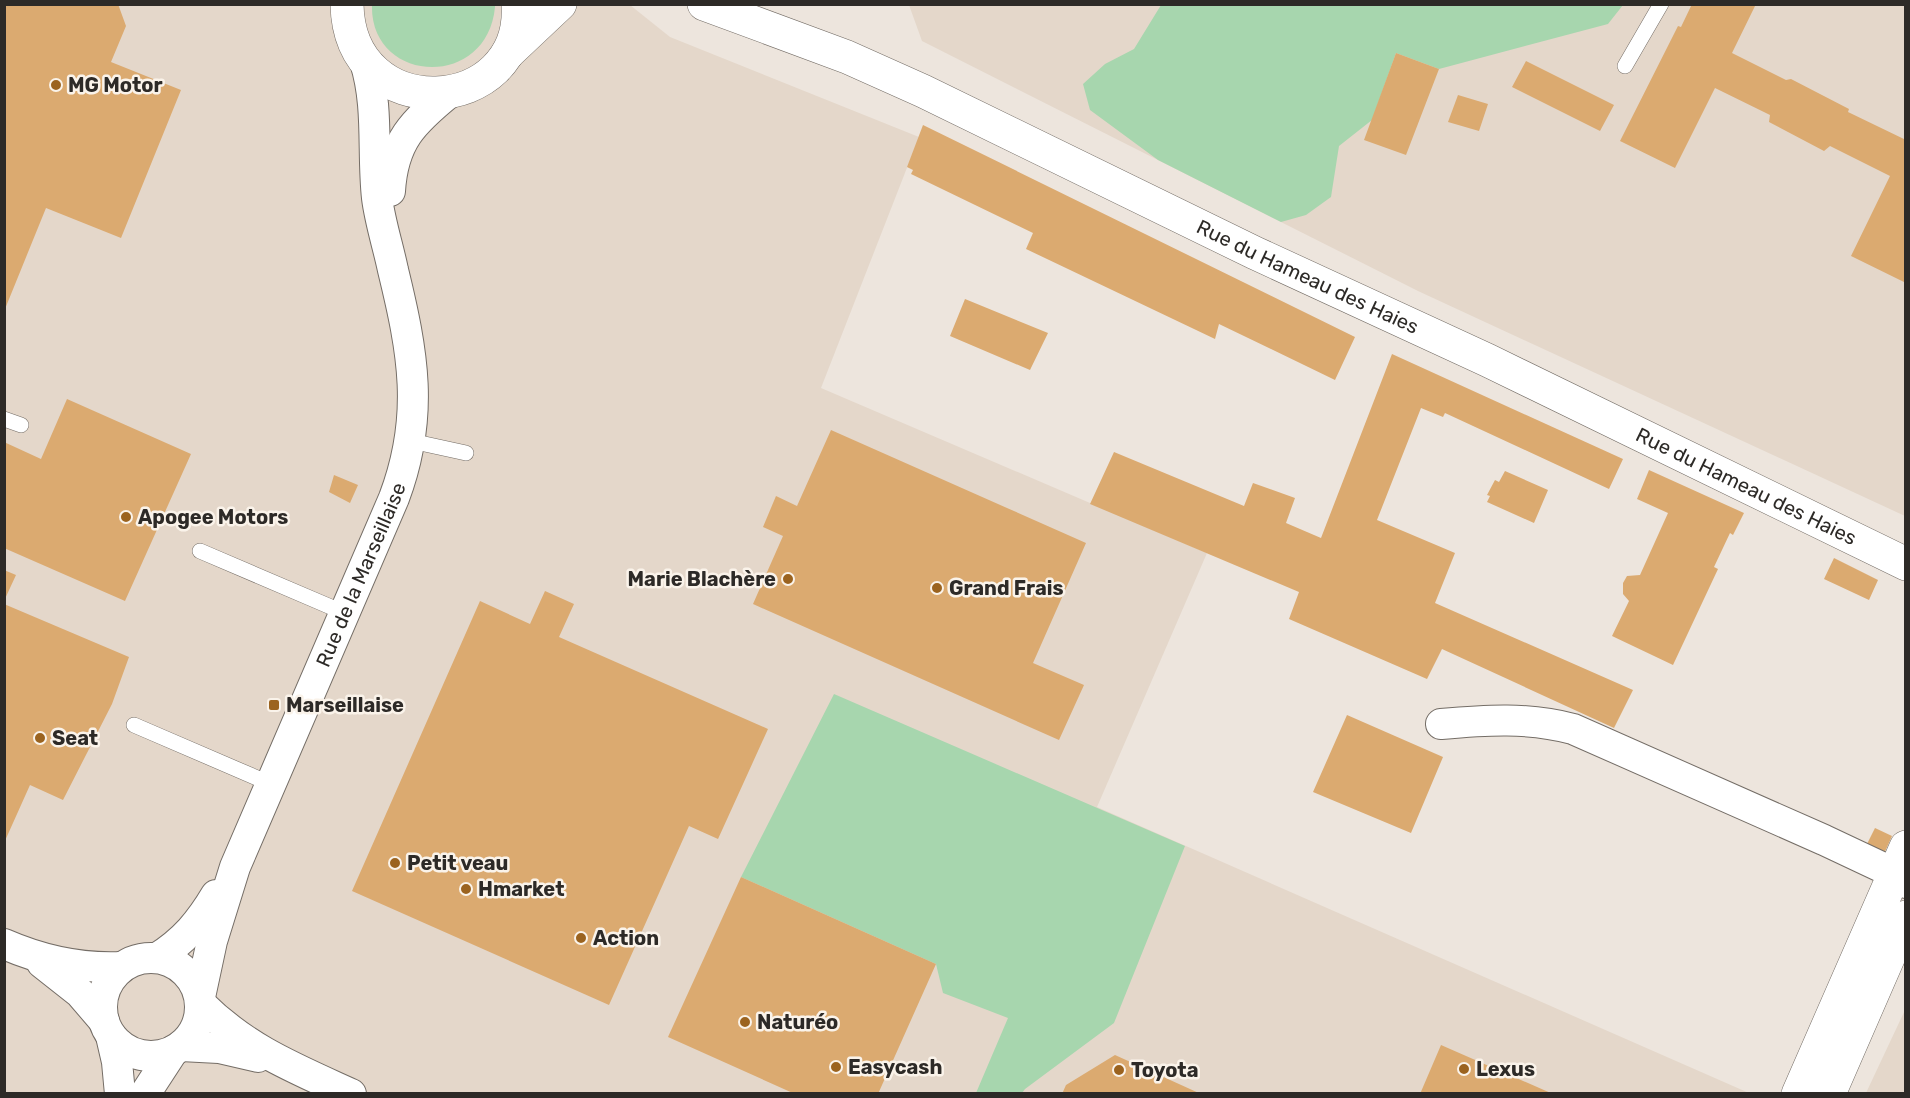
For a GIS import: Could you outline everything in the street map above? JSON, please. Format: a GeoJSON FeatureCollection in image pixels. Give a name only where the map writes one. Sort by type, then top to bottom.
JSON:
{"type":"FeatureCollection","features":[{"type":"Feature","properties":{"kind":"street"},"geometry":{"type":"LineString","coordinates":[[347,4],[350,34],[365,62],[380,76],[408,91],[429,94],[450,92],[479,81],[560,4]]}},
{"type":"Feature","properties":{"kind":"street"},"geometry":{"type":"LineString","coordinates":[[502,59],[516,30],[518,4]]}},
{"type":"Feature","properties":{"kind":"street","name":"Rue du Hameau des Haies"},"geometry":{"type":"LineString","coordinates":[[704,4],[847,57],[923,91],[1235,243],[1487,360],[1905,564]]}},
{"type":"Feature","properties":{"kind":"street","name":"Rue de la Marseillaise"},"geometry":{"type":"LineString","coordinates":[[200,1000],[212,941],[235,867],[394,498],[411,441],[415,401],[412,359],[377,196],[373,103],[365,62]]}},
{"type":"Feature","properties":{"kind":"street","name":"Rue de la Marseillaise"},"geometry":{"type":"LineString","coordinates":[[393,268],[389,211],[396,152],[413,125],[450,92]]}},
{"type":"Feature","properties":{"kind":"street"},"geometry":{"type":"LineString","coordinates":[[1441,724],[1514,719],[1550,723],[1573,729],[1902,868],[1798,1094]]}},
{"type":"Feature","properties":{"kind":"street","name":"Rue de la Marseillaise"},"geometry":{"type":"LineString","coordinates":[[157,958],[174,947],[194,929],[235,867]]}},
{"type":"Feature","properties":{"kind":"street"},"geometry":{"type":"LineString","coordinates":[[1829,1094],[1905,917]]}},
{"type":"Feature","properties":{"kind":"street"},"geometry":{"type":"LineString","coordinates":[[17,950],[74,966],[122,967]]}},
{"type":"Feature","properties":{"kind":"street"},"geometry":{"type":"LineString","coordinates":[[17,950],[68,981],[92,1004],[107,1028],[128,1051],[143,1056],[159,1056],[177,1049],[219,1048],[276,1061]]}},
{"type":"Feature","properties":{"kind":"street"},"geometry":{"type":"LineString","coordinates":[[120,1094],[117,1062],[102,1006],[105,991],[112,978],[122,967],[135,960],[157,958],[172,962],[185,970],[200,1000],[234,1034],[276,1061],[351,1094]]}},
{"type":"Feature","properties":{"kind":"street"},"geometry":{"type":"LineString","coordinates":[[145,1094],[198,1024],[200,1000]]}},
{"type":"Feature","properties":{"kind":"lane"},"geometry":{"type":"LineString","coordinates":[[1625,66],[1661,4]]}},
{"type":"Feature","properties":{"kind":"lane"},"geometry":{"type":"LineString","coordinates":[[4,419],[21,425]]}},
{"type":"Feature","properties":{"kind":"lane"},"geometry":{"type":"LineString","coordinates":[[411,441],[466,453]]}},
{"type":"Feature","properties":{"kind":"lane"},"geometry":{"type":"LineString","coordinates":[[200,551],[345,613]]}},
{"type":"Feature","properties":{"kind":"lane"},"geometry":{"type":"LineString","coordinates":[[134,725],[271,784]]}},
{"type":"Feature","properties":{"kind":"shaded area"},"geometry":{"type":"Polygon","coordinates":[[[5,4],[630,5],[670,37],[919,137],[821,388],[1207,553],[1097,807],[1749,1093],[5,1094],[5,4]]]}},
{"type":"Feature","properties":{"kind":"shaded area"},"geometry":{"type":"Polygon","coordinates":[[[909,5],[1905,5],[1905,516],[1418,291],[922,41],[909,5]]]}},
{"type":"Feature","properties":{"kind":"shaded area"},"geometry":{"type":"Polygon","coordinates":[[[1905,1010],[1905,1093],[1866,1093],[1905,1010]]]}},
{"type":"Feature","properties":{"kind":"green space"},"geometry":{"type":"Polygon","coordinates":[[[372,4],[495,4],[495,7],[487,34],[472,53],[452,64],[429,67],[407,62],[389,50],[376,31],[372,4]]]}},
{"type":"Feature","properties":{"kind":"green space"},"geometry":{"type":"Polygon","coordinates":[[[1161,5],[1623,5],[1608,24],[1439,69],[1396,53],[1372,120],[1339,146],[1331,197],[1306,215],[1281,222],[1158,160],[1090,110],[1083,84],[1105,64],[1134,49],[1161,5]]]}},
{"type":"Feature","properties":{"kind":"green space"},"geometry":{"type":"Polygon","coordinates":[[[834,694],[1185,846],[1114,1023],[1022,1093],[976,1093],[1008,1018],[943,993],[936,964],[741,877],[834,694]]]}},
{"type":"Feature","properties":{"kind":"building"},"geometry":{"type":"Polygon","coordinates":[[[4,4],[118,4],[126,26],[111,62],[181,90],[121,238],[46,208],[5,309],[4,4]]]}},
{"type":"Feature","properties":{"kind":"building"},"geometry":{"type":"Polygon","coordinates":[[[1692,4],[1756,4],[1732,53],[1786,80],[1791,79],[1849,109],[1848,112],[1906,140],[1906,283],[1851,256],[1890,176],[1830,146],[1824,151],[1769,122],[1770,115],[1715,88],[1675,168],[1620,141],[1678,26],[1681,27],[1692,4]]]}},
{"type":"Feature","properties":{"kind":"building"},"geometry":{"type":"Polygon","coordinates":[[[1396,53],[1439,69],[1406,155],[1364,140],[1396,53]]]}},
{"type":"Feature","properties":{"kind":"building"},"geometry":{"type":"Polygon","coordinates":[[[1526,61],[1614,105],[1600,131],[1512,87],[1526,61]]]}},
{"type":"Feature","properties":{"kind":"building"},"geometry":{"type":"Polygon","coordinates":[[[1458,95],[1488,104],[1479,131],[1448,122],[1458,95]]]}},
{"type":"Feature","properties":{"kind":"building"},"geometry":{"type":"Polygon","coordinates":[[[923,125],[1355,337],[1335,380],[1219,324],[1215,339],[1026,249],[1033,233],[911,174],[913,170],[907,167],[923,125]]]}},
{"type":"Feature","properties":{"kind":"building"},"geometry":{"type":"Polygon","coordinates":[[[965,299],[1048,333],[1030,370],[950,336],[965,299]]]}},
{"type":"Feature","properties":{"kind":"building"},"geometry":{"type":"Polygon","coordinates":[[[1392,354],[1623,459],[1609,489],[1445,413],[1443,417],[1421,408],[1377,520],[1455,553],[1435,603],[1633,690],[1614,728],[1442,649],[1427,679],[1289,619],[1299,592],[1090,504],[1114,452],[1244,506],[1253,483],[1295,498],[1286,523],[1321,538],[1392,354]]]}},
{"type":"Feature","properties":{"kind":"building"},"geometry":{"type":"Polygon","coordinates":[[[67,399],[191,454],[125,601],[4,548],[4,442],[41,459],[67,399]]]}},
{"type":"Feature","properties":{"kind":"building","name":"Grand Frais"},"geometry":{"type":"Polygon","coordinates":[[[831,430],[1086,543],[1033,663],[1084,685],[1059,740],[753,604],[783,536],[763,527],[776,496],[797,506],[831,430]]]}},
{"type":"Feature","properties":{"kind":"building"},"geometry":{"type":"Polygon","coordinates":[[[1649,470],[1744,513],[1733,535],[1730,533],[1714,567],[1718,569],[1673,665],[1612,636],[1629,601],[1623,594],[1623,583],[1627,576],[1640,575],[1668,513],[1637,499],[1649,470]]]}},
{"type":"Feature","properties":{"kind":"building"},"geometry":{"type":"Polygon","coordinates":[[[1505,471],[1548,490],[1534,523],[1487,502],[1490,496],[1487,495],[1495,480],[1499,482],[1505,471]]]}},
{"type":"Feature","properties":{"kind":"building"},"geometry":{"type":"Polygon","coordinates":[[[334,475],[358,485],[350,503],[329,492],[334,475]]]}},
{"type":"Feature","properties":{"kind":"building"},"geometry":{"type":"Polygon","coordinates":[[[1834,558],[1878,580],[1869,600],[1824,579],[1834,558]]]}},
{"type":"Feature","properties":{"kind":"building"},"geometry":{"type":"Polygon","coordinates":[[[4,570],[16,575],[4,601],[4,570]]]}},
{"type":"Feature","properties":{"kind":"building"},"geometry":{"type":"Polygon","coordinates":[[[545,591],[574,604],[559,637],[768,729],[718,839],[689,826],[609,1005],[352,891],[480,601],[530,624],[545,591]]]}},
{"type":"Feature","properties":{"kind":"building","name":"Seat"},"geometry":{"type":"Polygon","coordinates":[[[4,604],[129,657],[112,704],[63,800],[30,785],[4,843],[4,604]]]}},
{"type":"Feature","properties":{"kind":"building"},"geometry":{"type":"Polygon","coordinates":[[[1347,715],[1443,757],[1411,833],[1313,792],[1347,715]]]}},
{"type":"Feature","properties":{"kind":"building"},"geometry":{"type":"Polygon","coordinates":[[[1875,828],[1892,836],[1883,856],[1865,848],[1875,828]]]}},
{"type":"Feature","properties":{"kind":"building"},"geometry":{"type":"Polygon","coordinates":[[[741,877],[936,964],[878,1094],[795,1094],[668,1037],[741,877]]]}},
{"type":"Feature","properties":{"kind":"building","name":"Lexus"},"geometry":{"type":"Polygon","coordinates":[[[1441,1045],[1553,1094],[1420,1094],[1441,1045]]]}},
{"type":"Feature","properties":{"kind":"building","name":"Toyota"},"geometry":{"type":"Polygon","coordinates":[[[1115,1055],[1201,1094],[1062,1094],[1066,1085],[1115,1055]]]}},
{"type":"Feature","properties":{"kind":"place","name":"MG Motor"},"geometry":{"type":"Point","coordinates":[56,85]}},
{"type":"Feature","properties":{"kind":"place","name":"Apogee Motors"},"geometry":{"type":"Point","coordinates":[126,517]}},
{"type":"Feature","properties":{"kind":"place","name":"Marie Blachère"},"geometry":{"type":"Point","coordinates":[788,579]}},
{"type":"Feature","properties":{"kind":"place","name":"Grand Frais"},"geometry":{"type":"Point","coordinates":[937,588]}},
{"type":"Feature","properties":{"kind":"place","name":"Marseillaise"},"geometry":{"type":"Point","coordinates":[274,705]}},
{"type":"Feature","properties":{"kind":"place","name":"Seat"},"geometry":{"type":"Point","coordinates":[40,738]}},
{"type":"Feature","properties":{"kind":"place","name":"Petit veau"},"geometry":{"type":"Point","coordinates":[395,863]}},
{"type":"Feature","properties":{"kind":"place","name":"Hmarket"},"geometry":{"type":"Point","coordinates":[466,889]}},
{"type":"Feature","properties":{"kind":"place","name":"Action"},"geometry":{"type":"Point","coordinates":[581,938]}},
{"type":"Feature","properties":{"kind":"place","name":"Naturéo"},"geometry":{"type":"Point","coordinates":[745,1022]}},
{"type":"Feature","properties":{"kind":"place","name":"Easycash"},"geometry":{"type":"Point","coordinates":[836,1067]}},
{"type":"Feature","properties":{"kind":"place","name":"Lexus"},"geometry":{"type":"Point","coordinates":[1464,1069]}},
{"type":"Feature","properties":{"kind":"place","name":"Toyota"},"geometry":{"type":"Point","coordinates":[1119,1070]}}]}
